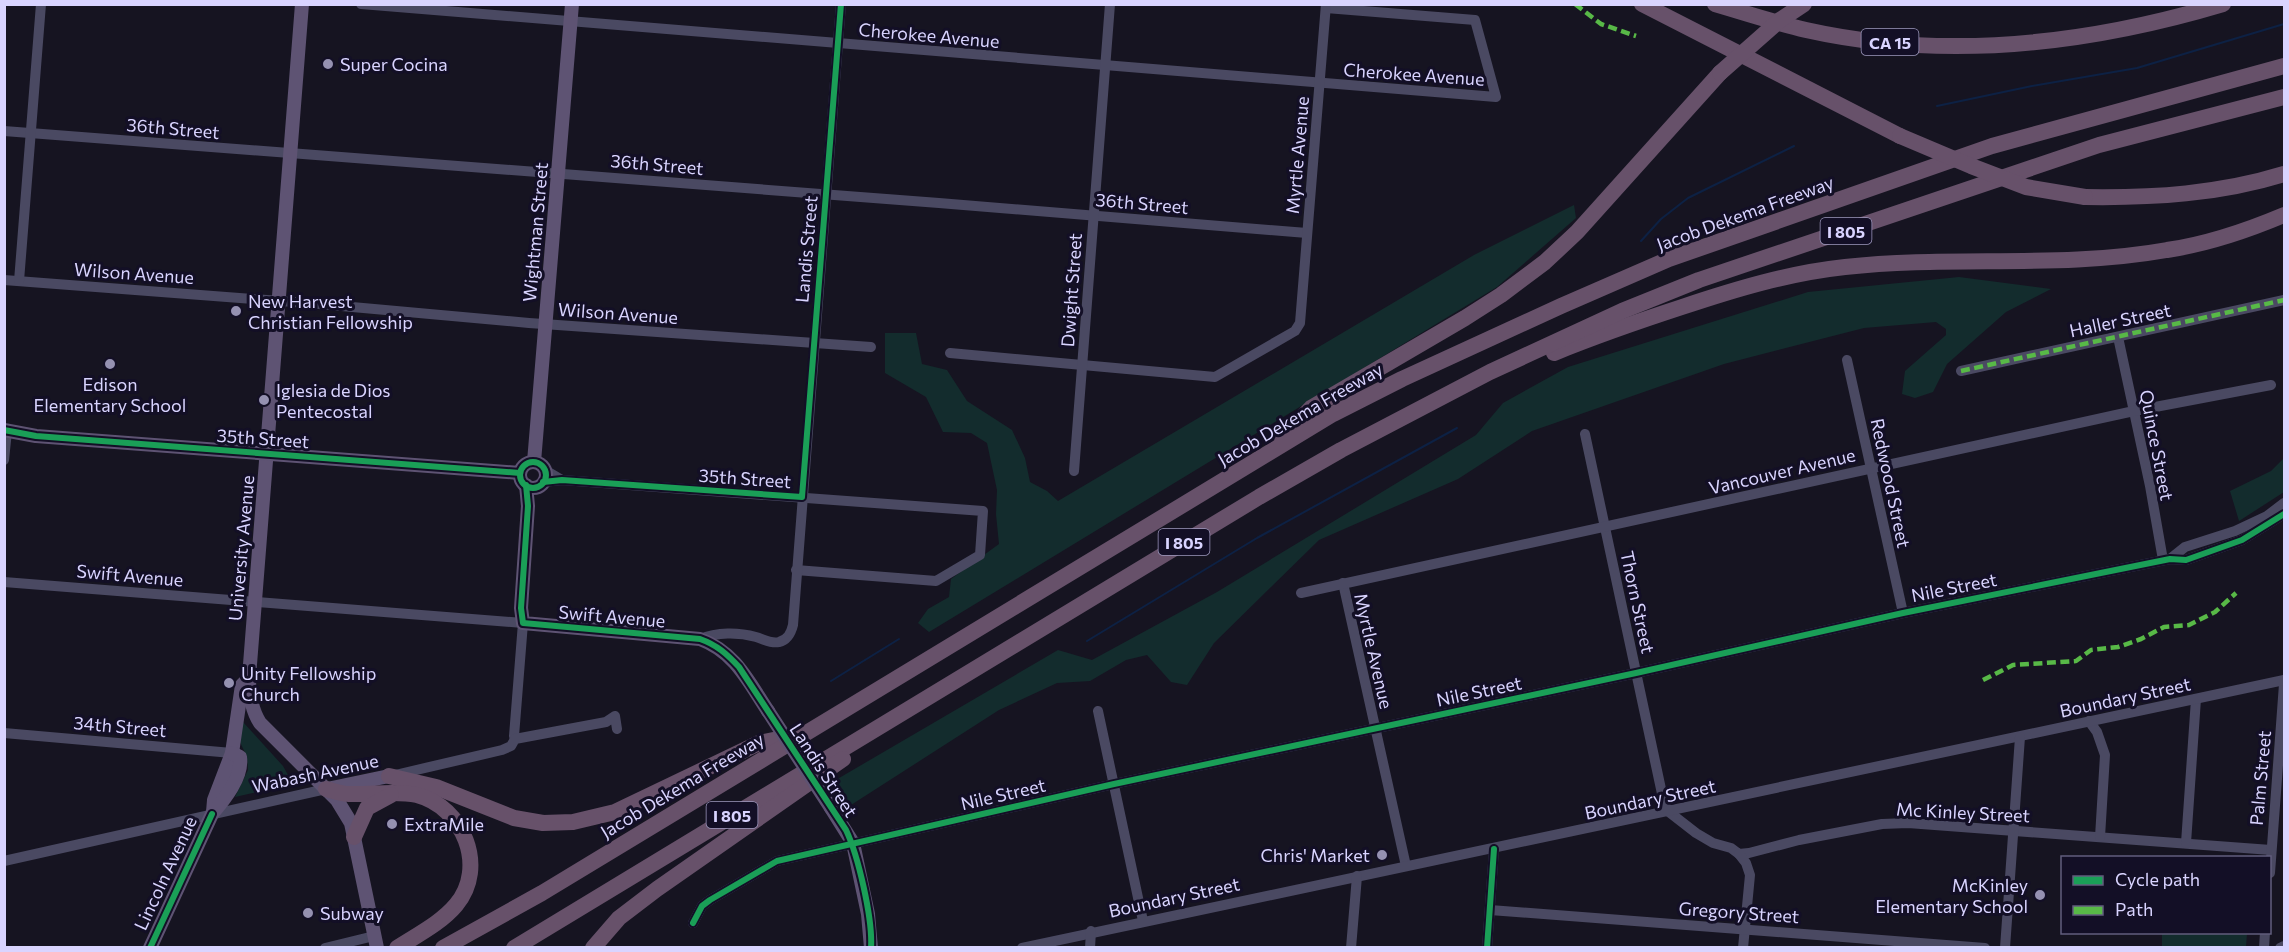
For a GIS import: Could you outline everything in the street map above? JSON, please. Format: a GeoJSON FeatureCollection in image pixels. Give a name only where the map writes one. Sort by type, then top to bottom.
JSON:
{"type":"FeatureCollection","features":[{"type":"Feature","properties":{"kind":"highway"},"geometry":{"type":"LineString","coordinates":[[1642,4],[1900,136],[2026,187],[2085,197],[2137,198],[2193,194],[2248,185],[2284,174]]}},
{"type":"Feature","properties":{"kind":"highway","name":"CA 15"},"geometry":{"type":"LineString","coordinates":[[1714,4],[1807,30],[1883,42],[1960,46],[2020,44],[2146,26],[2223,4]]}},
{"type":"Feature","properties":{"kind":"highway"},"geometry":{"type":"LineString","coordinates":[[1265,455],[1311,408],[1466,318],[1545,262],[1577,232],[1720,73],[1780,20],[1804,4]]}},
{"type":"Feature","properties":{"kind":"highway","name":"Jacob Dekema Freeway"},"geometry":{"type":"LineString","coordinates":[[443,948],[542,893],[1333,414],[1402,379],[1561,306],[1669,260],[1992,146],[2284,66]]}},
{"type":"Feature","properties":{"kind":"highway","name":"I 805"},"geometry":{"type":"LineString","coordinates":[[514,948],[1269,491],[1423,406],[1550,343],[1699,280],[2099,145],[2284,97]]}},
{"type":"Feature","properties":{"kind":"highway"},"geometry":{"type":"LineString","coordinates":[[1423,406],[1559,351],[1656,315],[1750,284],[1802,273],[1894,263],[2133,255],[2207,242],[2250,230],[2284,215]]}},
{"type":"Feature","properties":{"kind":"highway"},"geometry":{"type":"LineString","coordinates":[[593,948],[619,918],[657,889],[950,684]]}},
{"type":"Feature","properties":{"kind":"highway"},"geometry":{"type":"LineString","coordinates":[[389,776],[444,790],[514,818],[543,823],[573,822],[615,812],[759,743],[806,733]]}},
{"type":"Feature","properties":{"kind":"highway"},"geometry":{"type":"LineString","coordinates":[[326,789],[349,794],[417,795],[437,803],[447,811],[463,832],[470,860],[465,889],[458,904],[446,916],[397,948]]}},
{"type":"Feature","properties":{"kind":"highway"},"geometry":{"type":"LineString","coordinates":[[354,837],[367,808],[376,801],[393,794]]}},
{"type":"Feature","properties":{"kind":"main road","name":"University Avenue"},"geometry":{"type":"LineString","coordinates":[[302,4],[249,677],[250,697],[260,723],[345,810],[354,837],[376,942]]}},
{"type":"Feature","properties":{"kind":"main road","name":"Wightman Street"},"geometry":{"type":"LineString","coordinates":[[522,623],[520,608],[528,506],[534,477],[572,4]]}},
{"type":"Feature","properties":{"kind":"main road","name":"35th Street"},"geometry":{"type":"LineString","coordinates":[[6,431],[36,436],[267,453],[534,477]]}},
{"type":"Feature","properties":{"kind":"main road","name":"Swift Avenue"},"geometry":{"type":"LineString","coordinates":[[522,623],[700,639]]}},
{"type":"Feature","properties":{"kind":"main road","name":"Landis Street"},"geometry":{"type":"LineString","coordinates":[[700,639],[727,653],[739,667],[853,843],[868,914],[871,948]]}},
{"type":"Feature","properties":{"kind":"main road"},"geometry":{"type":"LineString","coordinates":[[232,753],[242,685],[249,677]]}},
{"type":"Feature","properties":{"kind":"main road","name":"Lincoln Avenue"},"geometry":{"type":"LineString","coordinates":[[150,948],[212,814],[226,798],[239,767],[240,757],[232,753]]}},
{"type":"Feature","properties":{"kind":"main road","name":"Wabash Avenue"},"geometry":{"type":"LineString","coordinates":[[326,789],[389,776]]}},
{"type":"Feature","properties":{"kind":"street"},"geometry":{"type":"LineString","coordinates":[[19,281],[41,4]]}},
{"type":"Feature","properties":{"kind":"street","name":"Cherokee Avenue"},"geometry":{"type":"LineString","coordinates":[[361,4],[838,45],[1496,97],[1475,20],[1326,6]]}},
{"type":"Feature","properties":{"kind":"street","name":"Landis Street"},"geometry":{"type":"LineString","coordinates":[[787,638],[793,625],[841,4]]}},
{"type":"Feature","properties":{"kind":"street","name":"Dwight Street"},"geometry":{"type":"LineString","coordinates":[[1074,471],[1110,4]]}},
{"type":"Feature","properties":{"kind":"street","name":"Myrtle Avenue"},"geometry":{"type":"LineString","coordinates":[[1082,365],[1215,377],[1295,331],[1300,323],[1326,6]]}},
{"type":"Feature","properties":{"kind":"street","name":"36th Street"},"geometry":{"type":"LineString","coordinates":[[4,131],[558,172],[1307,233]]}},
{"type":"Feature","properties":{"kind":"street","name":"Wilson Avenue"},"geometry":{"type":"LineString","coordinates":[[4,280],[545,324],[871,347]]}},
{"type":"Feature","properties":{"kind":"street","name":"Haller Street"},"geometry":{"type":"LineString","coordinates":[[1962,370],[2284,300]]}},
{"type":"Feature","properties":{"kind":"street","name":"Quince Street"},"geometry":{"type":"LineString","coordinates":[[2118,337],[2166,560]]}},
{"type":"Feature","properties":{"kind":"street"},"geometry":{"type":"LineString","coordinates":[[950,353],[1082,365]]}},
{"type":"Feature","properties":{"kind":"street","name":"Redwood Street"},"geometry":{"type":"LineString","coordinates":[[1846,360],[1903,613]]}},
{"type":"Feature","properties":{"kind":"street","name":"Vancouver Avenue"},"geometry":{"type":"LineString","coordinates":[[1301,593],[2134,411],[2271,385]]}},
{"type":"Feature","properties":{"kind":"street"},"geometry":{"type":"LineString","coordinates":[[4,460],[6,431]]}},
{"type":"Feature","properties":{"kind":"street","name":"Thorn Street"},"geometry":{"type":"LineString","coordinates":[[1585,434],[1664,803],[1669,812]]}},
{"type":"Feature","properties":{"kind":"street","name":"35th Street"},"geometry":{"type":"LineString","coordinates":[[534,477],[983,511],[980,555],[936,581],[796,570]]}},
{"type":"Feature","properties":{"kind":"street","name":"Nile Street"},"geometry":{"type":"LineString","coordinates":[[2166,560],[2185,547],[2235,531],[2267,516],[2284,503]]}},
{"type":"Feature","properties":{"kind":"street","name":"Nile Street"},"geometry":{"type":"LineString","coordinates":[[693,923],[702,906],[710,900],[777,861],[1114,784],[1636,673],[1903,613],[2166,560],[2186,560],[2242,540],[2284,514]]}},
{"type":"Feature","properties":{"kind":"street","name":"Swift Avenue"},"geometry":{"type":"LineString","coordinates":[[4,582],[522,623]]}},
{"type":"Feature","properties":{"kind":"street","name":"Myrtle Avenue"},"geometry":{"type":"LineString","coordinates":[[1343,584],[1406,866]]}},
{"type":"Feature","properties":{"kind":"street","name":"Wightman Street"},"geometry":{"type":"LineString","coordinates":[[515,739],[513,736],[522,623]]}},
{"type":"Feature","properties":{"kind":"street","name":"Swift Avenue"},"geometry":{"type":"LineString","coordinates":[[700,639],[719,633],[750,636],[772,642],[780,642],[787,638]]}},
{"type":"Feature","properties":{"kind":"street","name":"Boundary Street"},"geometry":{"type":"LineString","coordinates":[[1022,948],[2089,721],[2284,682]]}},
{"type":"Feature","properties":{"kind":"street","name":"Palm Street"},"geometry":{"type":"LineString","coordinates":[[2271,856],[2284,682]]}},
{"type":"Feature","properties":{"kind":"street"},"geometry":{"type":"LineString","coordinates":[[2186,843],[2196,699]]}},
{"type":"Feature","properties":{"kind":"street"},"geometry":{"type":"LineString","coordinates":[[1098,711],[1143,921]]}},
{"type":"Feature","properties":{"kind":"street","name":"Wabash Avenue"},"geometry":{"type":"LineString","coordinates":[[389,776],[502,750],[511,746],[515,739],[606,722],[615,716],[617,729]]}},
{"type":"Feature","properties":{"kind":"street"},"geometry":{"type":"LineString","coordinates":[[2089,721],[2097,732],[2105,755],[2100,837]]}},
{"type":"Feature","properties":{"kind":"street","name":"34th Street"},"geometry":{"type":"LineString","coordinates":[[4,733],[232,753]]}},
{"type":"Feature","properties":{"kind":"street"},"geometry":{"type":"LineString","coordinates":[[2005,948],[2020,737]]}},
{"type":"Feature","properties":{"kind":"street","name":"Wabash Avenue"},"geometry":{"type":"LineString","coordinates":[[4,861],[326,789]]}},
{"type":"Feature","properties":{"kind":"street"},"geometry":{"type":"LineString","coordinates":[[1669,812],[1713,843],[1731,848],[1746,863],[1750,875],[1743,948]]}},
{"type":"Feature","properties":{"kind":"street","name":"Mc Kinley Street"},"geometry":{"type":"LineString","coordinates":[[1739,854],[1882,824],[1908,823],[2271,850]]}},
{"type":"Feature","properties":{"kind":"street"},"geometry":{"type":"LineString","coordinates":[[1487,948],[1494,849]]}},
{"type":"Feature","properties":{"kind":"street"},"geometry":{"type":"LineString","coordinates":[[1351,948],[1357,876]]}},
{"type":"Feature","properties":{"kind":"street","name":"Gregory Street"},"geometry":{"type":"LineString","coordinates":[[1490,910],[1985,948]]}},
{"type":"Feature","properties":{"kind":"street"},"geometry":{"type":"LineString","coordinates":[[1090,948],[1091,932]]}},
{"type":"Feature","properties":{"kind":"street"},"geometry":{"type":"LineString","coordinates":[[325,948],[376,942]]}},
{"type":"Feature","properties":{"kind":"street"},"geometry":{"type":"LineString","coordinates":[[2280,948],[2284,946]]}},
{"type":"Feature","properties":{"kind":"green space"},"geometry":{"type":"Polygon","coordinates":[[[1574,205],[1576,218],[1497,287],[929,632],[918,623],[928,609],[949,597],[951,579],[999,544],[996,514],[997,490],[987,443],[971,433],[943,432],[926,397],[885,373],[885,333],[916,333],[922,364],[947,370],[967,401],[1012,430],[1025,458],[1030,482],[1047,491],[1058,501],[1474,255],[1574,205]]]}},
{"type":"Feature","properties":{"kind":"green space"},"geometry":{"type":"Polygon","coordinates":[[[1959,277],[2051,289],[2006,312],[1947,364],[1933,392],[1915,398],[1902,394],[1905,371],[1946,335],[1946,329],[1936,322],[1864,328],[1724,364],[1532,431],[1458,479],[1319,540],[1214,643],[1187,685],[1171,682],[1147,655],[1126,660],[1090,681],[1057,683],[999,710],[851,805],[834,781],[1058,650],[1092,660],[1217,592],[1476,435],[1503,403],[1568,367],[1808,292],[1959,277]]]}},
{"type":"Feature","properties":{"kind":"green space"},"geometry":{"type":"Polygon","coordinates":[[[2284,458],[2284,492],[2239,521],[2230,491],[2271,471],[2284,458]]]}},
{"type":"Feature","properties":{"kind":"green space"},"geometry":{"type":"Polygon","coordinates":[[[243,722],[283,766],[293,784],[235,797],[248,770],[247,757],[239,740],[243,722]]]}},
{"type":"Feature","properties":{"kind":"green space"},"geometry":{"type":"Polygon","coordinates":[[[2162,934],[2247,934],[2246,947],[2162,947],[2162,934]]]}},
{"type":"Feature","properties":{"kind":"waterway"},"geometry":{"type":"LineString","coordinates":[[1937,106],[2032,86],[2137,68],[2284,24]]}},
{"type":"Feature","properties":{"kind":"waterway"},"geometry":{"type":"LineString","coordinates":[[1641,241],[1661,219],[1688,198],[1794,146]]}},
{"type":"Feature","properties":{"kind":"waterway"},"geometry":{"type":"LineString","coordinates":[[1087,641],[1257,538],[1457,428]]}},
{"type":"Feature","properties":{"kind":"waterway"},"geometry":{"type":"LineString","coordinates":[[831,681],[899,639]]}},
{"type":"Feature","properties":{"kind":"marked path"},"geometry":{"type":"LineString","coordinates":[[1575,4],[1601,24],[1636,36]]}},
{"type":"Feature","properties":{"kind":"marked path"},"geometry":{"type":"LineString","coordinates":[[1961,371],[2284,300]]}},
{"type":"Feature","properties":{"kind":"marked path"},"geometry":{"type":"LineString","coordinates":[[1983,680],[2013,665],[2076,661],[2091,650],[2118,647],[2141,639],[2164,627],[2189,625],[2215,612],[2236,593]]}},
{"type":"Feature","properties":{"kind":"cycle path"},"geometry":{"type":"LineString","coordinates":[[543,482],[562,480],[802,497],[841,4]]}},
{"type":"Feature","properties":{"kind":"cycle path"},"geometry":{"type":"LineString","coordinates":[[4,430],[36,436],[520,473]]}},
{"type":"Feature","properties":{"kind":"cycle path"},"geometry":{"type":"LineString","coordinates":[[533,462],[542,466],[546,475],[542,484],[533,488],[524,484],[520,475],[524,466],[533,462]]}},
{"type":"Feature","properties":{"kind":"cycle path"},"geometry":{"type":"LineString","coordinates":[[526,485],[528,506],[521,608],[523,623],[700,639],[717,647],[730,658],[739,667],[846,830],[864,888],[870,921],[871,948]]}},
{"type":"Feature","properties":{"kind":"cycle path"},"geometry":{"type":"LineString","coordinates":[[693,923],[702,906],[710,900],[777,861],[1114,784],[1636,673],[1903,613],[2170,559],[2186,560],[2242,540],[2284,514]]}},
{"type":"Feature","properties":{"kind":"cycle path"},"geometry":{"type":"LineString","coordinates":[[150,948],[212,814]]}},
{"type":"Feature","properties":{"kind":"cycle path"},"geometry":{"type":"LineString","coordinates":[[1487,948],[1494,849]]}},
{"type":"Feature","properties":{"kind":"place","name":"Super Cocina"},"geometry":{"type":"Point","coordinates":[328,64]}},
{"type":"Feature","properties":{"kind":"place","name":"New Harvest Christian Fellowship"},"geometry":{"type":"Point","coordinates":[236,311]}},
{"type":"Feature","properties":{"kind":"place","name":"Edison Elementary School"},"geometry":{"type":"Point","coordinates":[110,364]}},
{"type":"Feature","properties":{"kind":"place","name":"Iglesia de Dios Pentecostal"},"geometry":{"type":"Point","coordinates":[264,400]}},
{"type":"Feature","properties":{"kind":"place","name":"Unity Fellowship Church"},"geometry":{"type":"Point","coordinates":[229,683]}},
{"type":"Feature","properties":{"kind":"place","name":"ExtraMile"},"geometry":{"type":"Point","coordinates":[392,824]}},
{"type":"Feature","properties":{"kind":"place","name":"Chris' Market"},"geometry":{"type":"Point","coordinates":[1382,855]}},
{"type":"Feature","properties":{"kind":"place","name":"McKinley Elementary School"},"geometry":{"type":"Point","coordinates":[2040,895]}},
{"type":"Feature","properties":{"kind":"place","name":"Subway"},"geometry":{"type":"Point","coordinates":[308,913]}}]}
